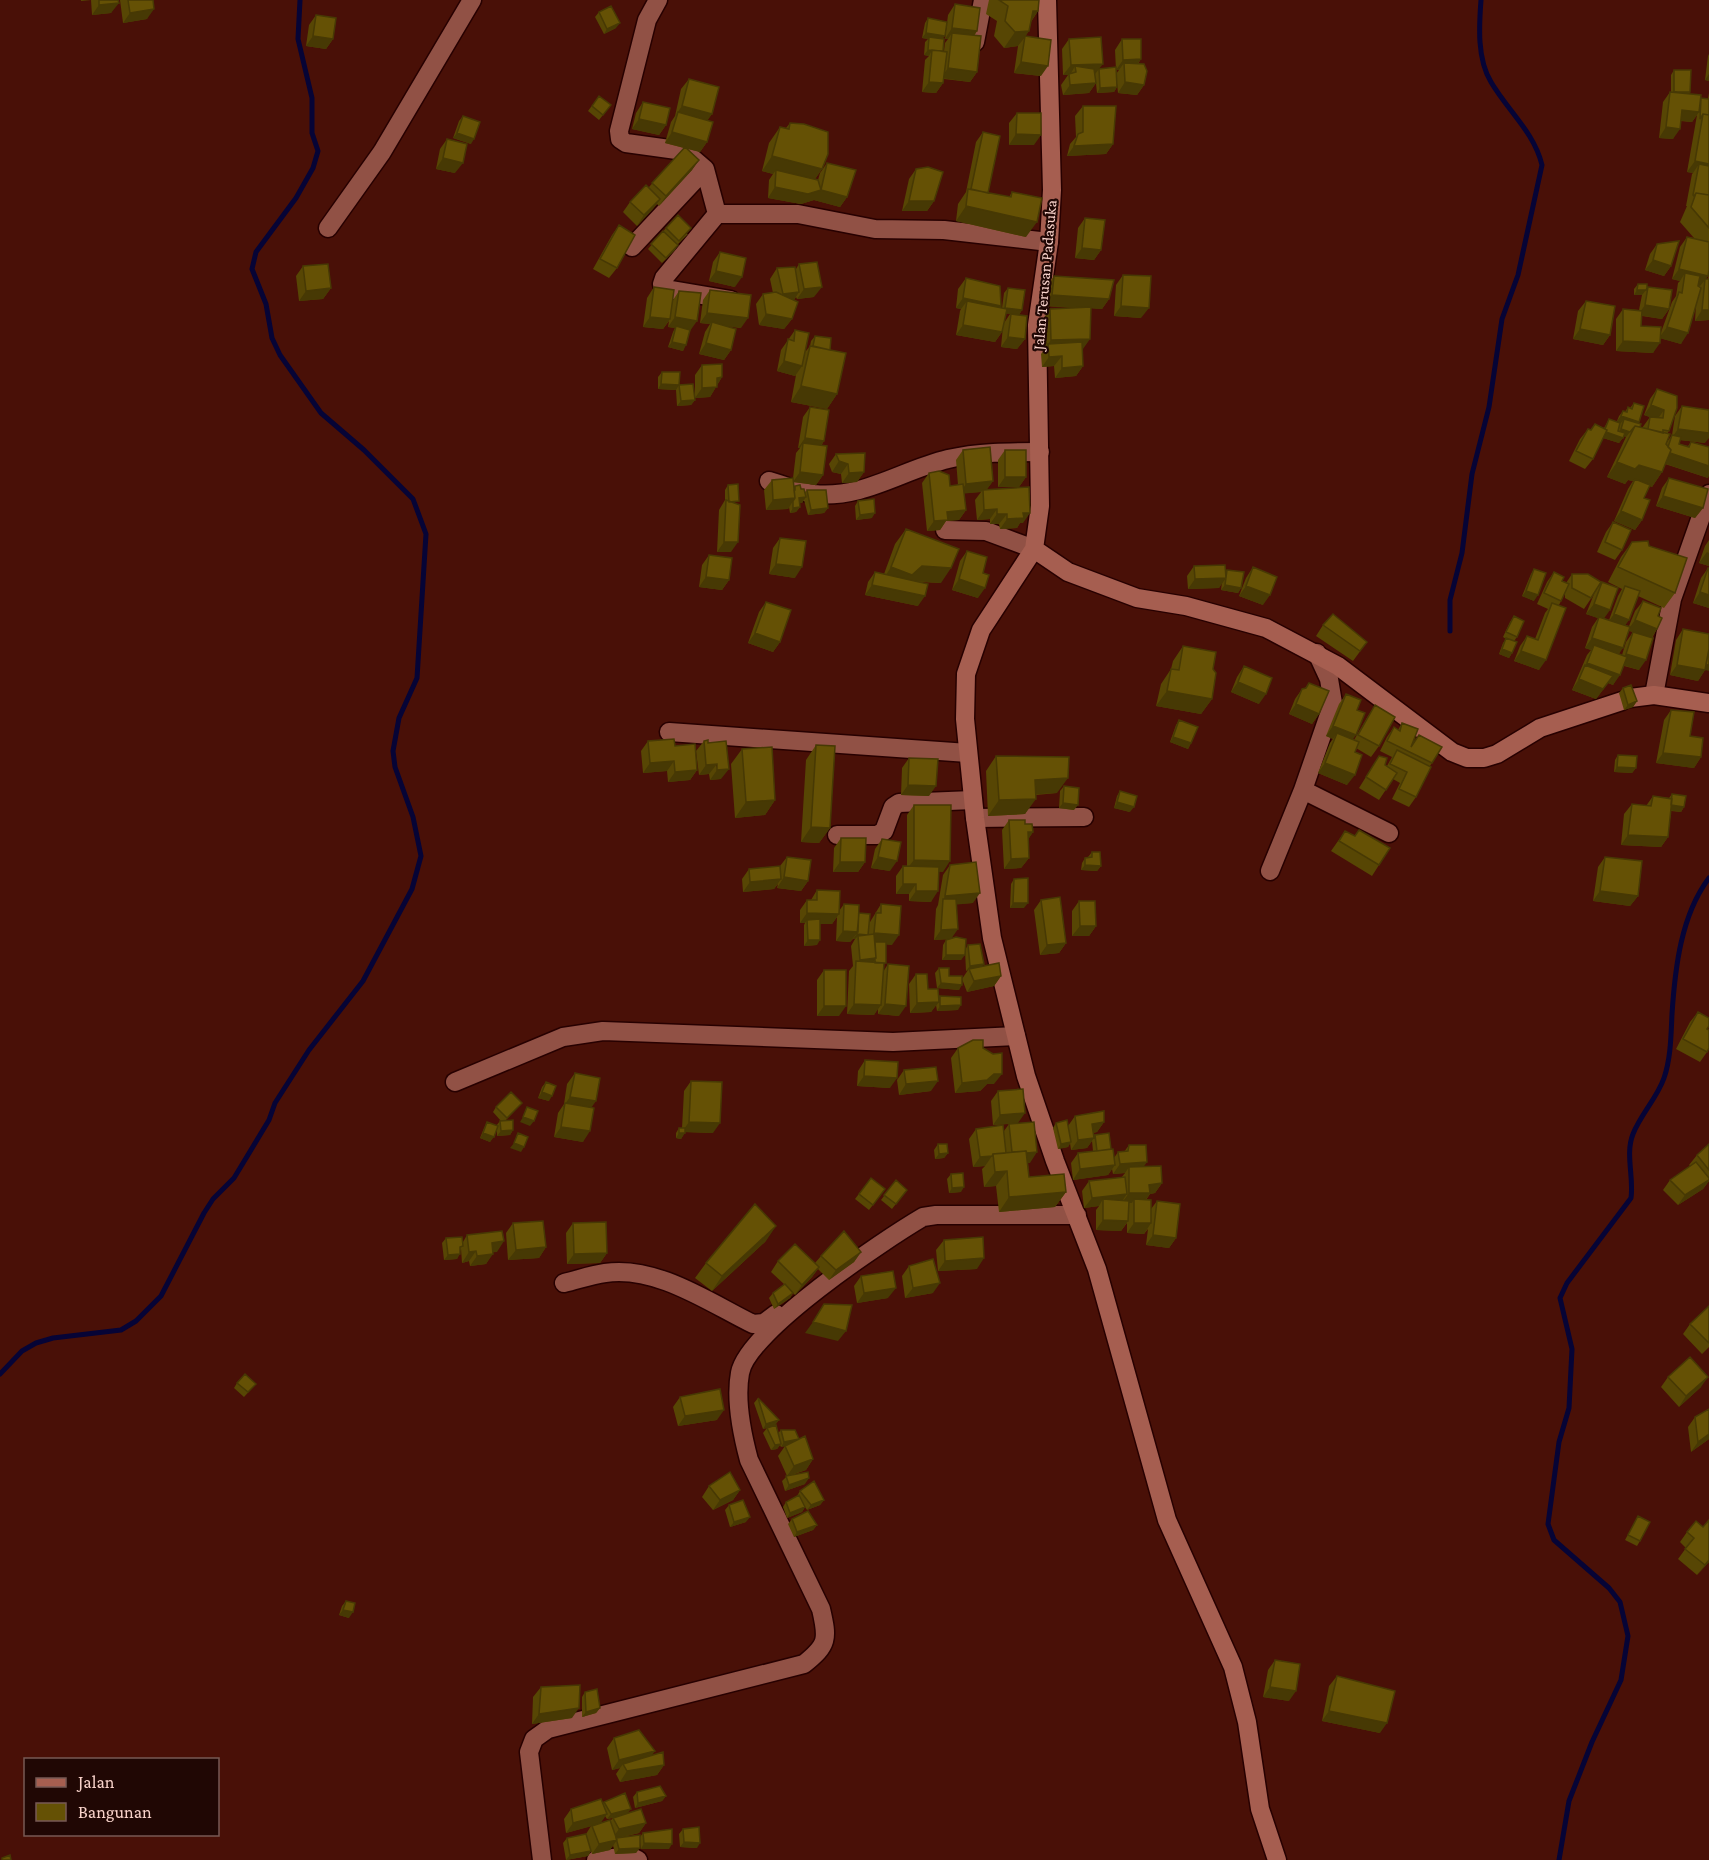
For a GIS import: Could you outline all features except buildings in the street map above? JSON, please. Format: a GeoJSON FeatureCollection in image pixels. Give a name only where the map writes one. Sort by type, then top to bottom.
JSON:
{"type":"FeatureCollection","features":[{"type":"Feature","properties":{"kind":"street"},"geometry":{"type":"LineString","coordinates":[[328,228],[382,152],[472,0]]}},
{"type":"Feature","properties":{"kind":"street"},"geometry":{"type":"LineString","coordinates":[[658,0],[647,20],[619,131],[620,139],[626,143],[684,151],[705,169],[717,214]]}},
{"type":"Feature","properties":{"kind":"street"},"geometry":{"type":"LineString","coordinates":[[975,42],[983,0]]}},
{"type":"Feature","properties":{"kind":"street","name":"Jalan Terusan Padasuka"},"geometry":{"type":"LineString","coordinates":[[1034,549],[1040,506],[1037,325],[1049,242],[1052,190],[1047,0]]}},
{"type":"Feature","properties":{"kind":"street"},"geometry":{"type":"LineString","coordinates":[[632,247],[705,169]]}},
{"type":"Feature","properties":{"kind":"street"},"geometry":{"type":"LineString","coordinates":[[717,214],[798,214],[875,229],[944,230],[1049,242]]}},
{"type":"Feature","properties":{"kind":"street"},"geometry":{"type":"LineString","coordinates":[[717,214],[664,278],[662,284],[666,289],[739,301]]}},
{"type":"Feature","properties":{"kind":"street"},"geometry":{"type":"LineString","coordinates":[[769,482],[813,494],[833,494],[876,486],[947,459],[1002,452],[1040,452]]}},
{"type":"Feature","properties":{"kind":"street"},"geometry":{"type":"LineString","coordinates":[[1654,695],[1672,599],[1709,494]]}},
{"type":"Feature","properties":{"kind":"street"},"geometry":{"type":"LineString","coordinates":[[945,530],[986,531],[1034,549],[1068,572],[1137,598],[1186,606],[1266,628],[1317,653],[1452,752],[1467,758],[1484,758],[1497,754],[1540,728],[1626,700],[1654,695],[1709,703]]}},
{"type":"Feature","properties":{"kind":"street"},"geometry":{"type":"LineString","coordinates":[[1034,549],[981,630],[968,663],[964,689],[968,753],[987,912],[1016,1036],[1040,1119],[1077,1215],[1107,1303],[1167,1520],[1233,1667],[1242,1696],[1256,1792],[1277,1860]]}},
{"type":"Feature","properties":{"kind":"street"},"geometry":{"type":"LineString","coordinates":[[1270,871],[1303,790],[1333,703],[1329,678],[1317,653]]}},
{"type":"Feature","properties":{"kind":"street"},"geometry":{"type":"LineString","coordinates":[[669,732],[968,753]]}},
{"type":"Feature","properties":{"kind":"street"},"geometry":{"type":"LineString","coordinates":[[1303,790],[1389,833]]}},
{"type":"Feature","properties":{"kind":"street"},"geometry":{"type":"LineString","coordinates":[[837,835],[877,835],[884,831],[892,807],[899,803],[1084,817]]}},
{"type":"Feature","properties":{"kind":"street"},"geometry":{"type":"LineString","coordinates":[[455,1082],[562,1037],[603,1031],[893,1042],[1016,1036]]}},
{"type":"Feature","properties":{"kind":"street"},"geometry":{"type":"LineString","coordinates":[[542,1860],[529,1752],[534,1739],[548,1729],[804,1664],[821,1650],[827,1634],[821,1610],[749,1460],[743,1438],[740,1373],[745,1357],[788,1311],[923,1217],[936,1215],[1077,1215]]}},
{"type":"Feature","properties":{"kind":"street"},"geometry":{"type":"LineString","coordinates":[[564,1283],[606,1273],[640,1274],[663,1281],[753,1324],[764,1323],[783,1309],[788,1311]]}},
{"type":"Feature","properties":{"kind":"street"},"geometry":{"type":"LineString","coordinates":[[596,1860],[630,1856],[638,1860]]}},
{"type":"Feature","properties":{"kind":"waterway"},"geometry":{"type":"LineString","coordinates":[[0,1374],[22,1351],[36,1343],[53,1338],[121,1330],[136,1321],[161,1296],[204,1213],[213,1199],[234,1178],[269,1120],[275,1103],[309,1050],[363,981],[412,889],[421,856],[413,817],[395,767],[393,751],[399,718],[417,678],[426,534],[413,499],[364,450],[321,413],[280,355],[272,338],[266,304],[252,269],[256,252],[296,198],[313,168],[318,151],[312,133],[312,98],[298,39],[300,0]]}},
{"type":"Feature","properties":{"kind":"waterway"},"geometry":{"type":"LineString","coordinates":[[1450,631],[1450,600],[1462,553],[1472,474],[1489,407],[1502,319],[1518,275],[1542,165],[1533,142],[1486,73],[1480,42],[1481,0]]}},
{"type":"Feature","properties":{"kind":"waterway"},"geometry":{"type":"LineString","coordinates":[[1559,1860],[1569,1801],[1592,1742],[1621,1680],[1628,1636],[1620,1602],[1609,1588],[1554,1540],[1548,1524],[1559,1442],[1569,1408],[1572,1349],[1560,1298],[1567,1283],[1631,1198],[1631,1142],[1636,1127],[1661,1085],[1666,1070],[1681,943],[1692,908],[1709,878]]}}]}
